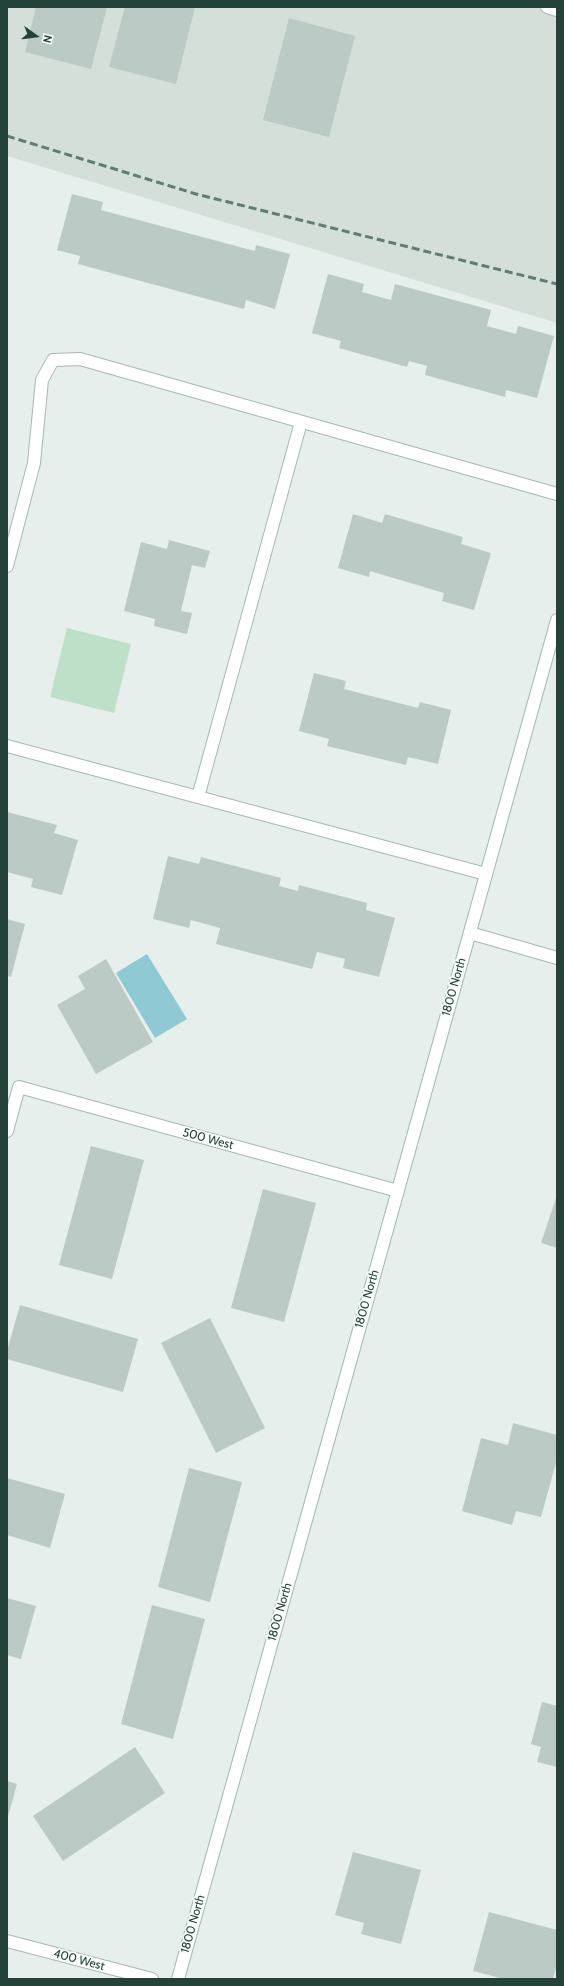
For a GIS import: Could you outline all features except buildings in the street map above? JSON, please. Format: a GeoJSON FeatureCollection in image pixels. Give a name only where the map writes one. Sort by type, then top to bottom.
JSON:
{"type":"FeatureCollection","features":[{"type":"Feature","properties":{"kind":"street"},"geometry":{"type":"LineString","coordinates":[[547,7],[557,10]]}},
{"type":"Feature","properties":{"kind":"street"},"geometry":{"type":"LineString","coordinates":[[7,566],[34,463],[42,380],[53,360],[80,360],[557,494]]}},
{"type":"Feature","properties":{"kind":"street"},"geometry":{"type":"LineString","coordinates":[[198,797],[301,422]]}},
{"type":"Feature","properties":{"kind":"street","name":"1800 North"},"geometry":{"type":"LineString","coordinates":[[178,1979],[557,620]]}},
{"type":"Feature","properties":{"kind":"street"},"geometry":{"type":"LineString","coordinates":[[7,746],[486,874]]}},
{"type":"Feature","properties":{"kind":"street"},"geometry":{"type":"LineString","coordinates":[[470,933],[557,958]]}},
{"type":"Feature","properties":{"kind":"street","name":"500 West"},"geometry":{"type":"LineString","coordinates":[[7,1131],[19,1087],[398,1191]]}},
{"type":"Feature","properties":{"kind":"street","name":"400 West"},"geometry":{"type":"LineString","coordinates":[[7,1941],[152,1979]]}},
{"type":"Feature","properties":{"kind":"shaded area"},"geometry":{"type":"Polygon","coordinates":[[[7,7],[557,7],[557,323],[7,156],[7,7]]]}},
{"type":"Feature","properties":{"kind":"green space"},"geometry":{"type":"Polygon","coordinates":[[[67,628],[131,644],[114,713],[50,697],[67,628]]]}},
{"type":"Feature","properties":{"kind":"water"},"geometry":{"type":"Polygon","coordinates":[[[147,954],[187,1019],[155,1038],[116,973],[147,954]]]}},
{"type":"Feature","properties":{"kind":"railway"},"geometry":{"type":"LineString","coordinates":[[7,136],[196,194],[557,284]]}}]}
